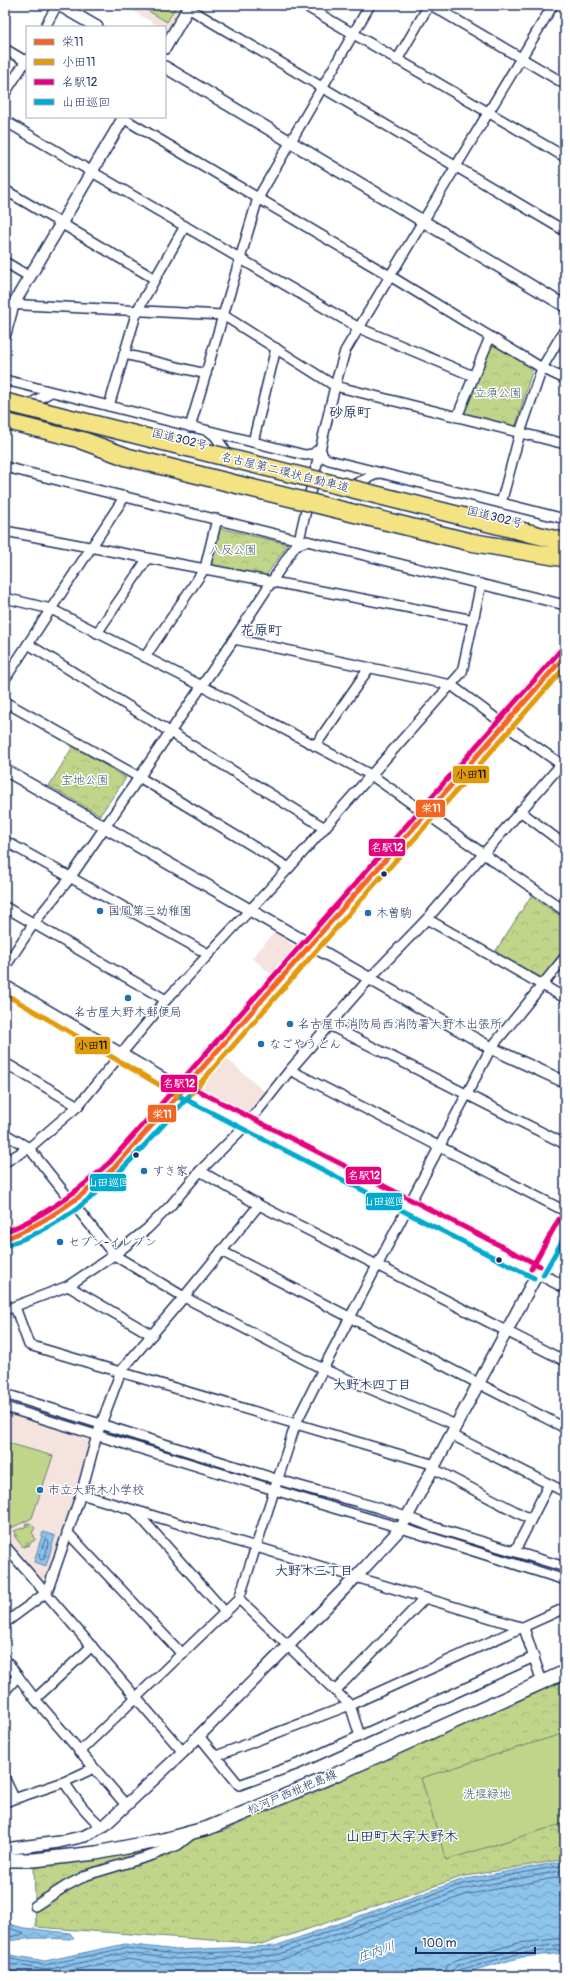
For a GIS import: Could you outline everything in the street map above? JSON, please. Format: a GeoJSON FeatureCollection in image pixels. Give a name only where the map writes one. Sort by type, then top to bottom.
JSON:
{"type":"FeatureCollection","features":[{"type":"Feature","properties":{"kind":"highway","name":"国道302号"},"geometry":{"type":"LineString","coordinates":[[5,395],[565,534]]}},
{"type":"Feature","properties":{"kind":"highway","name":"名古屋第二環状自動車道"},"geometry":{"type":"LineString","coordinates":[[5,402],[565,542]]}},
{"type":"Feature","properties":{"kind":"highway","name":"名古屋第二環状自動車道"},"geometry":{"type":"LineString","coordinates":[[5,414],[565,552]]}},
{"type":"Feature","properties":{"kind":"highway","name":"国道302号"},"geometry":{"type":"LineString","coordinates":[[5,421],[565,559]]}},
{"type":"Feature","properties":{"kind":"highway"},"geometry":{"type":"LineString","coordinates":[[81,440],[126,457],[470,542],[565,559]]}},
{"type":"Feature","properties":{"kind":"main road"},"geometry":{"type":"LineString","coordinates":[[5,1239],[42,1222],[72,1204],[115,1168],[311,947],[565,656]]}},
{"type":"Feature","properties":{"kind":"main road","name":"松河戸西枇杷島線"},"geometry":{"type":"LineString","coordinates":[[5,1860],[34,1860],[96,1853],[163,1840],[197,1831],[330,1777],[565,1672]]}},
{"type":"Feature","properties":{"kind":"street"},"geometry":{"type":"LineString","coordinates":[[46,26],[58,5],[95,26]]}},
{"type":"Feature","properties":{"kind":"street"},"geometry":{"type":"LineString","coordinates":[[304,5],[565,157]]}},
{"type":"Feature","properties":{"kind":"street"},"geometry":{"type":"LineString","coordinates":[[190,426],[258,198],[370,5]]}},
{"type":"Feature","properties":{"kind":"street"},"geometry":{"type":"LineString","coordinates":[[397,60],[430,5],[520,59],[565,83]]}},
{"type":"Feature","properties":{"kind":"street"},"geometry":{"type":"LineString","coordinates":[[5,966],[34,923],[70,878],[234,639],[298,542],[334,386],[345,351],[553,5]]}},
{"type":"Feature","properties":{"kind":"street"},"geometry":{"type":"LineString","coordinates":[[166,46],[189,6],[321,88],[457,166],[565,231]]}},
{"type":"Feature","properties":{"kind":"street"},"geometry":{"type":"LineString","coordinates":[[5,49],[26,60]]}},
{"type":"Feature","properties":{"kind":"street"},"geometry":{"type":"LineString","coordinates":[[5,93],[26,62]]}},
{"type":"Feature","properties":{"kind":"street"},"geometry":{"type":"LineString","coordinates":[[166,68],[565,306]]}},
{"type":"Feature","properties":{"kind":"street"},"geometry":{"type":"LineString","coordinates":[[5,334],[9,305],[30,277],[123,118],[542,368],[565,379]]}},
{"type":"Feature","properties":{"kind":"street"},"geometry":{"type":"LineString","coordinates":[[5,121],[359,328],[473,376]]}},
{"type":"Feature","properties":{"kind":"street"},"geometry":{"type":"LineString","coordinates":[[5,190],[61,225],[155,279]]}},
{"type":"Feature","properties":{"kind":"street"},"geometry":{"type":"LineString","coordinates":[[109,406],[137,310],[185,226]]}},
{"type":"Feature","properties":{"kind":"street"},"geometry":{"type":"LineString","coordinates":[[5,262],[30,277]]}},
{"type":"Feature","properties":{"kind":"street"},"geometry":{"type":"LineString","coordinates":[[9,305],[223,315],[334,386],[565,444]]}},
{"type":"Feature","properties":{"kind":"street"},"geometry":{"type":"LineString","coordinates":[[502,503],[520,433],[542,368],[565,329]]}},
{"type":"Feature","properties":{"kind":"street"},"geometry":{"type":"LineString","coordinates":[[457,417],[490,337]]}},
{"type":"Feature","properties":{"kind":"street"},"geometry":{"type":"LineString","coordinates":[[253,442],[276,348]]}},
{"type":"Feature","properties":{"kind":"street"},"geometry":{"type":"LineString","coordinates":[[124,354],[206,374]]}},
{"type":"Feature","properties":{"kind":"street"},"geometry":{"type":"LineString","coordinates":[[5,380],[305,455],[313,454],[320,448]]}},
{"type":"Feature","properties":{"kind":"street"},"geometry":{"type":"LineString","coordinates":[[33,402],[51,392]]}},
{"type":"Feature","properties":{"kind":"street"},"geometry":{"type":"LineString","coordinates":[[207,430],[215,436],[225,450]]}},
{"type":"Feature","properties":{"kind":"street"},"geometry":{"type":"LineString","coordinates":[[320,448],[326,459],[565,519]]}},
{"type":"Feature","properties":{"kind":"street"},"geometry":{"type":"LineString","coordinates":[[5,467],[217,519],[298,542],[307,541],[565,605]]}},
{"type":"Feature","properties":{"kind":"street"},"geometry":{"type":"LineString","coordinates":[[357,483],[379,473]]}},
{"type":"Feature","properties":{"kind":"street"},"geometry":{"type":"LineString","coordinates":[[5,679],[125,496]]}},
{"type":"Feature","properties":{"kind":"street"},"geometry":{"type":"LineString","coordinates":[[145,657],[205,568],[217,519]]}},
{"type":"Feature","properties":{"kind":"street"},"geometry":{"type":"LineString","coordinates":[[5,530],[474,620]]}},
{"type":"Feature","properties":{"kind":"street"},"geometry":{"type":"LineString","coordinates":[[97,633],[148,558]]}},
{"type":"Feature","properties":{"kind":"street"},"geometry":{"type":"LineString","coordinates":[[5,1162],[29,1148],[78,1106],[166,1000],[289,868],[462,672],[482,584]]}},
{"type":"Feature","properties":{"kind":"street"},"geometry":{"type":"LineString","coordinates":[[5,598],[51,609],[202,686],[371,776],[484,853],[565,911]]}},
{"type":"Feature","properties":{"kind":"street"},"geometry":{"type":"LineString","coordinates":[[5,1310],[68,1286],[114,1255],[147,1229],[171,1205],[200,1171],[248,1123],[290,1070],[370,978],[427,919],[564,764],[505,725],[451,685],[234,639]]}},
{"type":"Feature","properties":{"kind":"street"},"geometry":{"type":"LineString","coordinates":[[28,644],[325,828]]}},
{"type":"Feature","properties":{"kind":"street"},"geometry":{"type":"LineString","coordinates":[[315,746],[369,668]]}},
{"type":"Feature","properties":{"kind":"street"},"geometry":{"type":"LineString","coordinates":[[5,702],[139,777],[289,868]]}},
{"type":"Feature","properties":{"kind":"street"},"geometry":{"type":"LineString","coordinates":[[5,770],[311,947],[370,978],[491,1048],[565,1082]]}},
{"type":"Feature","properties":{"kind":"street"},"geometry":{"type":"LineString","coordinates":[[520,812],[565,845]]}},
{"type":"Feature","properties":{"kind":"street"},"geometry":{"type":"LineString","coordinates":[[5,841],[208,954]]}},
{"type":"Feature","properties":{"kind":"street"},"geometry":{"type":"LineString","coordinates":[[5,907],[166,1000]]}},
{"type":"Feature","properties":{"kind":"street"},"geometry":{"type":"LineString","coordinates":[[427,919],[565,998]]}},
{"type":"Feature","properties":{"kind":"street"},"geometry":{"type":"LineString","coordinates":[[79,1752],[239,1599],[296,1424],[323,1370],[407,1206],[491,1048],[565,957]]}},
{"type":"Feature","properties":{"kind":"street"},"geometry":{"type":"LineString","coordinates":[[5,986],[184,1091],[565,1287]]}},
{"type":"Feature","properties":{"kind":"street"},"geometry":{"type":"LineString","coordinates":[[329,1025],[565,1144]]}},
{"type":"Feature","properties":{"kind":"street"},"geometry":{"type":"LineString","coordinates":[[5,1063],[78,1106]]}},
{"type":"Feature","properties":{"kind":"street"},"geometry":{"type":"LineString","coordinates":[[290,1070],[440,1146],[565,1212]]}},
{"type":"Feature","properties":{"kind":"street"},"geometry":{"type":"LineString","coordinates":[[5,1134],[29,1148],[114,1255],[184,1297],[323,1370],[454,1430],[565,1492]]}},
{"type":"Feature","properties":{"kind":"street"},"geometry":{"type":"LineString","coordinates":[[200,1171],[259,1204],[565,1361]]}},
{"type":"Feature","properties":{"kind":"street"},"geometry":{"type":"LineString","coordinates":[[5,1623],[46,1592],[80,1494],[97,1435],[121,1371],[184,1297],[259,1204]]}},
{"type":"Feature","properties":{"kind":"street"},"geometry":{"type":"LineString","coordinates":[[5,1849],[79,1838],[102,1827],[199,1736],[356,1577],[401,1528],[480,1384],[537,1272],[565,1222]]}},
{"type":"Feature","properties":{"kind":"street"},"geometry":{"type":"LineString","coordinates":[[221,1251],[565,1428]]}},
{"type":"Feature","properties":{"kind":"street"},"geometry":{"type":"LineString","coordinates":[[68,1286],[152,1335]]}},
{"type":"Feature","properties":{"kind":"street"},"geometry":{"type":"LineString","coordinates":[[15,1307],[29,1345],[121,1371],[435,1467],[530,1519]]}},
{"type":"Feature","properties":{"kind":"street"},"geometry":{"type":"LineString","coordinates":[[5,1394],[102,1423],[277,1480],[408,1517],[430,1526],[565,1567]]}},
{"type":"Feature","properties":{"kind":"street"},"geometry":{"type":"LineString","coordinates":[[5,1406],[565,1580]]}},
{"type":"Feature","properties":{"kind":"street"},"geometry":{"type":"LineString","coordinates":[[515,1551],[549,1484]]}},
{"type":"Feature","properties":{"kind":"street"},"geometry":{"type":"LineString","coordinates":[[80,1494],[524,1628]]}},
{"type":"Feature","properties":{"kind":"street"},"geometry":{"type":"LineString","coordinates":[[134,1510],[225,1612]]}},
{"type":"Feature","properties":{"kind":"street"},"geometry":{"type":"LineString","coordinates":[[67,1532],[182,1654]]}},
{"type":"Feature","properties":{"kind":"street"},"geometry":{"type":"LineString","coordinates":[[5,1546],[183,1752]]}},
{"type":"Feature","properties":{"kind":"street"},"geometry":{"type":"LineString","coordinates":[[335,1691],[426,1598]]}},
{"type":"Feature","properties":{"kind":"street"},"geometry":{"type":"LineString","coordinates":[[239,1599],[350,1705],[360,1736]]}},
{"type":"Feature","properties":{"kind":"street"},"geometry":{"type":"LineString","coordinates":[[216,1756],[350,1705],[524,1628],[565,1608]]}},
{"type":"Feature","properties":{"kind":"street"},"geometry":{"type":"LineString","coordinates":[[524,1628],[542,1682]]}},
{"type":"Feature","properties":{"kind":"street"},"geometry":{"type":"LineString","coordinates":[[35,1699],[92,1646]]}},
{"type":"Feature","properties":{"kind":"street"},"geometry":{"type":"LineString","coordinates":[[199,1736],[239,1784],[298,1764],[534,1657]]}},
{"type":"Feature","properties":{"kind":"street"},"geometry":{"type":"LineString","coordinates":[[5,1659],[35,1699],[126,1805]]}},
{"type":"Feature","properties":{"kind":"street"},"geometry":{"type":"LineString","coordinates":[[5,1692],[18,1676]]}},
{"type":"Feature","properties":{"kind":"street"},"geometry":{"type":"LineString","coordinates":[[5,1779],[9,1800],[64,1782],[94,1768]]}},
{"type":"Feature","properties":{"kind":"street"},"geometry":{"type":"LineString","coordinates":[[64,1782],[82,1808],[102,1827]]}},
{"type":"Feature","properties":{"kind":"street"},"geometry":{"type":"LineString","coordinates":[[35,1906],[66,1886],[87,1875],[154,1855],[178,1845],[197,1831]]}},
{"type":"Feature","properties":{"kind":"shaded area"},"geometry":{"type":"Polygon","coordinates":[[[123,5],[183,5],[167,31],[166,26],[158,26],[123,5]]]}},
{"type":"Feature","properties":{"kind":"shaded area"},"geometry":{"type":"Polygon","coordinates":[[[275,932],[294,946],[295,952],[275,977],[252,958],[275,932]]]}},
{"type":"Feature","properties":{"kind":"shaded area"},"geometry":{"type":"Polygon","coordinates":[[[226,1058],[266,1093],[248,1112],[205,1092],[203,1084],[226,1058]]]}},
{"type":"Feature","properties":{"kind":"shaded area","name":"市立大野木小学校"},"geometry":{"type":"Polygon","coordinates":[[[5,1412],[90,1437],[92,1441],[46,1580],[41,1580],[5,1539],[5,1412]]]}},
{"type":"Feature","properties":{"kind":"green space"},"geometry":{"type":"Polygon","coordinates":[[[138,5],[177,5],[167,22],[138,5]]]}},
{"type":"Feature","properties":{"kind":"green space","name":"立須公園"},"geometry":{"type":"Polygon","coordinates":[[[496,345],[533,368],[516,425],[512,426],[464,413],[462,410],[489,347],[496,345]]]}},
{"type":"Feature","properties":{"kind":"green space","name":"八反公園"},"geometry":{"type":"Polygon","coordinates":[[[219,528],[288,544],[266,576],[209,564],[219,528]]]}},
{"type":"Feature","properties":{"kind":"green space","name":"宝地公園"},"geometry":{"type":"Polygon","coordinates":[[[73,746],[126,778],[100,815],[49,786],[73,746]]]}},
{"type":"Feature","properties":{"kind":"green space"},"geometry":{"type":"Polygon","coordinates":[[[531,896],[565,919],[565,947],[542,978],[495,952],[531,896]]]}},
{"type":"Feature","properties":{"kind":"green space"},"geometry":{"type":"Polygon","coordinates":[[[5,1442],[53,1456],[32,1518],[11,1528],[5,1521],[5,1442]]]}},
{"type":"Feature","properties":{"kind":"green space"},"geometry":{"type":"Polygon","coordinates":[[[26,1523],[30,1523],[35,1528],[32,1533],[35,1540],[30,1543],[30,1545],[23,1547],[15,1537],[14,1531],[25,1527],[26,1523]]]}},
{"type":"Feature","properties":{"kind":"green space","name":"洗堰緑地"},"geometry":{"type":"Polygon","coordinates":[[[565,1677],[565,1859],[461,1877],[264,1944],[36,1927],[34,1868],[224,1831],[422,1737],[565,1677]]]}},
{"type":"Feature","properties":{"kind":"green space"},"geometry":{"type":"Polygon","coordinates":[[[565,1733],[565,1823],[446,1860],[421,1778],[565,1733]]]}},
{"type":"Feature","properties":{"kind":"water"},"geometry":{"type":"Polygon","coordinates":[[[43,1532],[55,1536],[46,1566],[34,1562],[43,1532]]]}},
{"type":"Feature","properties":{"kind":"water","name":"庄内川"},"geometry":{"type":"Polygon","coordinates":[[[565,1861],[565,1953],[522,1957],[453,1976],[5,1976],[5,1954],[45,1961],[125,1944],[177,1950],[275,1946],[461,1880],[565,1861]]]}},
{"type":"Feature","properties":{"kind":"water"},"geometry":{"type":"Polygon","coordinates":[[[5,1923],[24,1928],[70,1933],[74,1939],[35,1938],[5,1941],[5,1923]]]}},
{"type":"Feature","properties":{"kind":"transit line","name":"名駅12"},"geometry":{"type":"LineString","coordinates":[[5,1232],[20,1226],[60,1202],[86,1183],[110,1162],[560,651]]}},
{"type":"Feature","properties":{"kind":"transit line","name":"栄11"},"geometry":{"type":"LineString","coordinates":[[5,1239],[50,1217],[77,1199],[115,1167],[565,656]]}},
{"type":"Feature","properties":{"kind":"transit line","name":"小田11"},"geometry":{"type":"LineString","coordinates":[[189,1096],[565,667]]}},
{"type":"Feature","properties":{"kind":"transit line","name":"小田11"},"geometry":{"type":"LineString","coordinates":[[5,994],[180,1097]]}},
{"type":"Feature","properties":{"kind":"transit line","name":"名駅12"},"geometry":{"type":"LineString","coordinates":[[187,1085],[540,1266]]}},
{"type":"Feature","properties":{"kind":"transit line","name":"山田巡回"},"geometry":{"type":"LineString","coordinates":[[8,1245],[36,1234],[56,1223],[80,1206],[130,1161],[189,1096]]}},
{"type":"Feature","properties":{"kind":"transit line","name":"山田巡回"},"geometry":{"type":"LineString","coordinates":[[181,1097],[534,1278]]}},
{"type":"Feature","properties":{"kind":"transit line","name":"名駅12"},"geometry":{"type":"LineString","coordinates":[[531,1269],[559,1219]]}},
{"type":"Feature","properties":{"kind":"transit line","name":"山田巡回"},"geometry":{"type":"LineString","coordinates":[[543,1275],[565,1236]]}},
{"type":"Feature","properties":{"kind":"place","name":"国風第三幼稚園"},"geometry":{"type":"Point","coordinates":[100,911]}},
{"type":"Feature","properties":{"kind":"place","name":"木曽駒"},"geometry":{"type":"Point","coordinates":[368,913]}},
{"type":"Feature","properties":{"kind":"place","name":"名古屋大野木郵便局"},"geometry":{"type":"Point","coordinates":[128,998]}},
{"type":"Feature","properties":{"kind":"place","name":"名古屋市消防局西消防署大野木出張所"},"geometry":{"type":"Point","coordinates":[290,1024]}},
{"type":"Feature","properties":{"kind":"place","name":"なごやうどん"},"geometry":{"type":"Point","coordinates":[261,1044]}},
{"type":"Feature","properties":{"kind":"place","name":"すき家"},"geometry":{"type":"Point","coordinates":[144,1171]}},
{"type":"Feature","properties":{"kind":"place","name":"セブン-イレブン"},"geometry":{"type":"Point","coordinates":[60,1242]}},
{"type":"Feature","properties":{"kind":"place","name":"市立大野木小学校"},"geometry":{"type":"Point","coordinates":[40,1490]}},
{"type":"Feature","properties":{"kind":"district","name":"砂原町"},"geometry":{"type":"Point","coordinates":[350,412]}},
{"type":"Feature","properties":{"kind":"district","name":"花原町"},"geometry":{"type":"Point","coordinates":[261,630]}},
{"type":"Feature","properties":{"kind":"district","name":"大野木四丁目"},"geometry":{"type":"Point","coordinates":[372,1384]}},
{"type":"Feature","properties":{"kind":"district","name":"大野木三丁目"},"geometry":{"type":"Point","coordinates":[314,1570]}},
{"type":"Feature","properties":{"kind":"district","name":"山田町大字大野木"},"geometry":{"type":"Point","coordinates":[402,1836]}}]}
